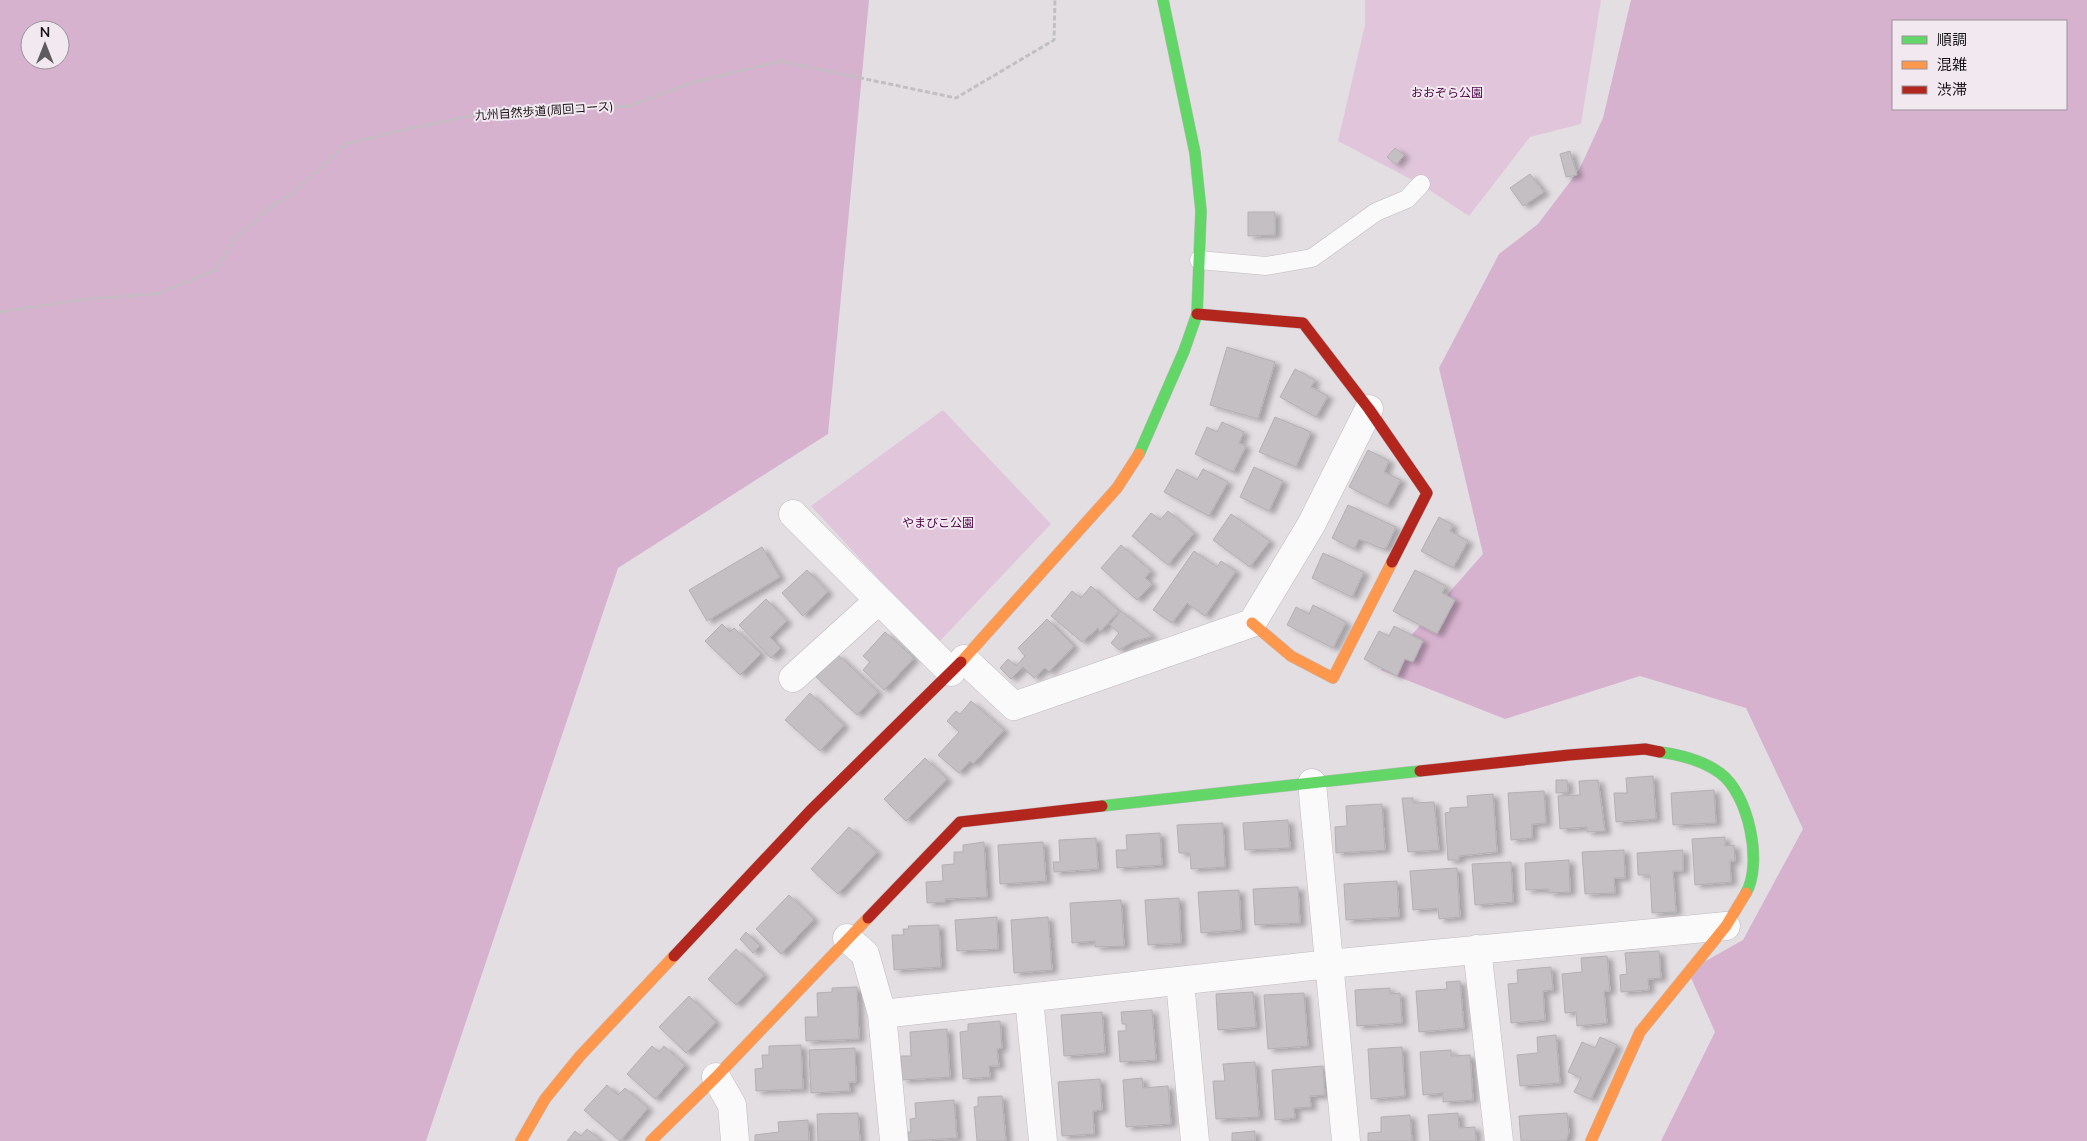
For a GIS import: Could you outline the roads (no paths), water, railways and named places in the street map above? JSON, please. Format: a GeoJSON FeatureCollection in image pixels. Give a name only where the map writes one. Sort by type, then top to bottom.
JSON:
{"type":"FeatureCollection","features":[{"type":"Feature","properties":{"kind":"street"},"geometry":{"type":"LineString","coordinates":[[521,1141],[545,1098],[580,1056],[810,811],[957,665],[1117,488],[1141,451],[1184,351],[1197,314],[1201,211],[1195,153],[1163,0]]}},
{"type":"Feature","properties":{"kind":"street"},"geometry":{"type":"LineString","coordinates":[[1197,314],[1303,323],[1369,408],[1427,493],[1333,678],[1291,656],[1252,623]]}},
{"type":"Feature","properties":{"kind":"street"},"geometry":{"type":"LineString","coordinates":[[794,514],[879,600],[957,665],[1014,706],[1252,623],[1311,525],[1369,408]]}},
{"type":"Feature","properties":{"kind":"street"},"geometry":{"type":"LineString","coordinates":[[794,678],[879,600]]}},
{"type":"Feature","properties":{"kind":"street"},"geometry":{"type":"LineString","coordinates":[[651,1141],[716,1077],[960,822],[1645,748],[1692,756],[1722,774],[1737,794],[1753,834],[1751,884],[1726,926],[1640,1032],[1591,1141]]}},
{"type":"Feature","properties":{"kind":"street"},"geometry":{"type":"LineString","coordinates":[[1312,783],[1346,1141]]}},
{"type":"Feature","properties":{"kind":"street"},"geometry":{"type":"LineString","coordinates":[[882,1014],[1329,964],[1726,926]]}},
{"type":"Feature","properties":{"kind":"street"},"geometry":{"type":"LineString","coordinates":[[847,938],[865,954],[882,1014],[894,1141]]}},
{"type":"Feature","properties":{"kind":"street"},"geometry":{"type":"LineString","coordinates":[[1477,949],[1499,1141]]}},
{"type":"Feature","properties":{"kind":"street"},"geometry":{"type":"LineString","coordinates":[[1180,982],[1195,1141]]}},
{"type":"Feature","properties":{"kind":"street"},"geometry":{"type":"LineString","coordinates":[[1029,998],[1043,1141]]}},
{"type":"Feature","properties":{"kind":"street"},"geometry":{"type":"LineString","coordinates":[[716,1077],[732,1105],[735,1141]]}},
{"type":"Feature","properties":{"kind":"lane"},"geometry":{"type":"LineString","coordinates":[[1199,260],[1266,266],[1312,258],[1376,212],[1407,199],[1420,184]]}},
{"type":"Feature","properties":{"kind":"park label","name":"おおぞら公園"},"geometry":{"type":"Point","coordinates":[1447,93]}},
{"type":"Feature","properties":{"kind":"park label","name":"やまびこ公園"},"geometry":{"type":"Point","coordinates":[938,523]}}]}
